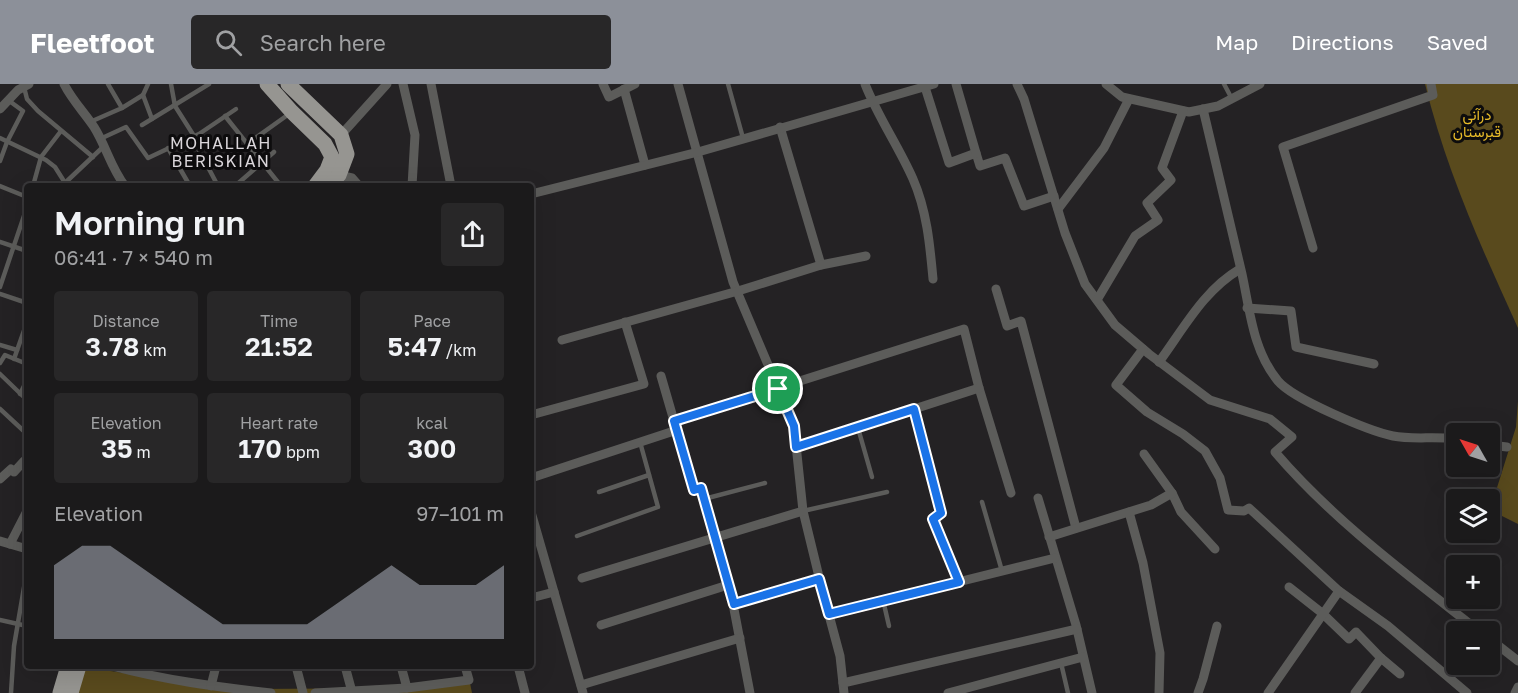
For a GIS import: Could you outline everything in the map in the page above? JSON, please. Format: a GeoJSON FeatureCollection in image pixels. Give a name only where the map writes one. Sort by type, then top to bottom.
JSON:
{"type":"FeatureCollection","features":[{"type":"Feature","properties":{"kind":"main road"},"geometry":{"type":"LineString","coordinates":[[267,84],[325,144],[332,157],[332,177]]}},
{"type":"Feature","properties":{"kind":"main road"},"geometry":{"type":"LineString","coordinates":[[288,84],[341,135],[347,154],[332,177]]}},
{"type":"Feature","properties":{"kind":"main road"},"geometry":{"type":"LineString","coordinates":[[60,693],[67,669]]}},
{"type":"Feature","properties":{"kind":"main road"},"geometry":{"type":"LineString","coordinates":[[71,693],[78,669]]}},
{"type":"Feature","properties":{"kind":"street"},"geometry":{"type":"LineString","coordinates":[[64,84],[69,95],[90,122],[115,174],[122,183]]}},
{"type":"Feature","properties":{"kind":"street"},"geometry":{"type":"LineString","coordinates":[[341,135],[387,84]]}},
{"type":"Feature","properties":{"kind":"street"},"geometry":{"type":"LineString","coordinates":[[403,84],[415,135],[412,183]]}},
{"type":"Feature","properties":{"kind":"street"},"geometry":{"type":"LineString","coordinates":[[431,84],[450,183]]}},
{"type":"Feature","properties":{"kind":"street"},"geometry":{"type":"LineString","coordinates":[[603,84],[609,97],[635,84]]}},
{"type":"Feature","properties":{"kind":"street"},"geometry":{"type":"LineString","coordinates":[[678,84],[733,282],[794,426],[803,511],[840,656],[844,688],[1077,629]]}},
{"type":"Feature","properties":{"kind":"street"},"geometry":{"type":"LineString","coordinates":[[865,84],[872,102],[914,181],[929,236],[933,279]]}},
{"type":"Feature","properties":{"kind":"street"},"geometry":{"type":"LineString","coordinates":[[957,84],[980,166],[1005,158],[1024,206],[1054,196]]}},
{"type":"Feature","properties":{"kind":"street"},"geometry":{"type":"LineString","coordinates":[[1017,84],[1024,99],[1065,232],[1085,284],[1115,325],[1210,400],[1270,419],[1292,437],[1275,452],[1295,476],[1351,528],[1466,621]]}},
{"type":"Feature","properties":{"kind":"street"},"geometry":{"type":"LineString","coordinates":[[1106,84],[1122,97],[1189,112],[1218,106],[1260,84]]}},
{"type":"Feature","properties":{"kind":"street"},"geometry":{"type":"LineString","coordinates":[[1313,248],[1283,147],[1433,95],[1431,84]]}},
{"type":"Feature","properties":{"kind":"street"},"geometry":{"type":"LineString","coordinates":[[534,193],[698,152],[928,85],[949,163],[976,153]]}},
{"type":"Feature","properties":{"kind":"street"},"geometry":{"type":"LineString","coordinates":[[0,109],[21,86]]}},
{"type":"Feature","properties":{"kind":"street"},"geometry":{"type":"LineString","coordinates":[[624,89],[645,165]]}},
{"type":"Feature","properties":{"kind":"street"},"geometry":{"type":"LineString","coordinates":[[1058,209],[1104,148],[1129,99]]}},
{"type":"Feature","properties":{"kind":"street"},"geometry":{"type":"LineString","coordinates":[[1203,110],[1248,308],[1263,357],[1279,383],[1303,400],[1371,430],[1395,437],[1446,437]]}},
{"type":"Feature","properties":{"kind":"street"},"geometry":{"type":"LineString","coordinates":[[1097,300],[1135,236],[1158,220],[1147,203],[1171,180],[1162,168],[1183,111]]}},
{"type":"Feature","properties":{"kind":"street"},"geometry":{"type":"LineString","coordinates":[[780,127],[821,265]]}},
{"type":"Feature","properties":{"kind":"street"},"geometry":{"type":"LineString","coordinates":[[332,177],[352,178],[356,183]]}},
{"type":"Feature","properties":{"kind":"street"},"geometry":{"type":"LineString","coordinates":[[562,340],[738,291],[821,265],[866,256]]}},
{"type":"Feature","properties":{"kind":"street"},"geometry":{"type":"LineString","coordinates":[[1159,362],[1202,300],[1224,278],[1240,269]]}},
{"type":"Feature","properties":{"kind":"street"},"geometry":{"type":"LineString","coordinates":[[996,289],[1007,326],[1021,321],[1076,528]]}},
{"type":"Feature","properties":{"kind":"street"},"geometry":{"type":"LineString","coordinates":[[1248,308],[1292,311],[1296,347],[1374,364]]}},
{"type":"Feature","properties":{"kind":"street"},"geometry":{"type":"LineString","coordinates":[[534,414],[644,384],[625,322]]}},
{"type":"Feature","properties":{"kind":"street"},"geometry":{"type":"LineString","coordinates":[[534,477],[640,442],[675,425],[778,389],[964,329],[979,388],[1011,493]]}},
{"type":"Feature","properties":{"kind":"street"},"geometry":{"type":"LineString","coordinates":[[1143,349],[1116,385],[1147,412],[1183,434],[1205,451],[1220,478],[1228,510],[1244,511],[1249,508],[1339,591],[1388,626],[1467,693]]}},
{"type":"Feature","properties":{"kind":"street"},"geometry":{"type":"LineString","coordinates":[[661,376],[694,490],[701,488],[734,604],[750,693]]}},
{"type":"Feature","properties":{"kind":"street"},"geometry":{"type":"LineString","coordinates":[[796,447],[979,388]]}},
{"type":"Feature","properties":{"kind":"street"},"geometry":{"type":"LineString","coordinates":[[914,409],[941,513]]}},
{"type":"Feature","properties":{"kind":"street"},"geometry":{"type":"LineString","coordinates":[[1500,446],[1507,447]]}},
{"type":"Feature","properties":{"kind":"street"},"geometry":{"type":"LineString","coordinates":[[1144,454],[1172,493],[1181,512],[1215,549]]}},
{"type":"Feature","properties":{"kind":"street"},"geometry":{"type":"LineString","coordinates":[[0,479],[11,469],[14,472],[24,460]]}},
{"type":"Feature","properties":{"kind":"street"},"geometry":{"type":"LineString","coordinates":[[1049,537],[1129,512],[1172,493]]}},
{"type":"Feature","properties":{"kind":"street"},"geometry":{"type":"LineString","coordinates":[[1038,498],[1077,629],[1092,693]]}},
{"type":"Feature","properties":{"kind":"street"},"geometry":{"type":"LineString","coordinates":[[582,578],[803,511]]}},
{"type":"Feature","properties":{"kind":"street"},"geometry":{"type":"LineString","coordinates":[[1129,512],[1143,563],[1160,653],[1159,693]]}},
{"type":"Feature","properties":{"kind":"street"},"geometry":{"type":"LineString","coordinates":[[24,518],[5,543],[24,548]]}},
{"type":"Feature","properties":{"kind":"street"},"geometry":{"type":"LineString","coordinates":[[534,522],[582,689],[740,638]]}},
{"type":"Feature","properties":{"kind":"street"},"geometry":{"type":"LineString","coordinates":[[829,614],[1055,558]]}},
{"type":"Feature","properties":{"kind":"street"},"geometry":{"type":"LineString","coordinates":[[734,604],[819,579]]}},
{"type":"Feature","properties":{"kind":"street"},"geometry":{"type":"LineString","coordinates":[[601,626],[728,585]]}},
{"type":"Feature","properties":{"kind":"street"},"geometry":{"type":"LineString","coordinates":[[1289,586],[1348,639],[1356,632],[1400,674]]}},
{"type":"Feature","properties":{"kind":"street"},"geometry":{"type":"LineString","coordinates":[[1268,693],[1339,591]]}},
{"type":"Feature","properties":{"kind":"street"},"geometry":{"type":"LineString","coordinates":[[534,597],[554,592]]}},
{"type":"Feature","properties":{"kind":"street"},"geometry":{"type":"LineString","coordinates":[[1198,693],[1217,626]]}},
{"type":"Feature","properties":{"kind":"street"},"geometry":{"type":"LineString","coordinates":[[1500,647],[1518,661]]}},
{"type":"Feature","properties":{"kind":"street"},"geometry":{"type":"LineString","coordinates":[[948,693],[1083,657]]}},
{"type":"Feature","properties":{"kind":"street"},"geometry":{"type":"LineString","coordinates":[[1355,693],[1381,658]]}},
{"type":"Feature","properties":{"kind":"street"},"geometry":{"type":"LineString","coordinates":[[211,686],[215,669]]}},
{"type":"Feature","properties":{"kind":"street"},"geometry":{"type":"LineString","coordinates":[[297,669],[303,693]]}},
{"type":"Feature","properties":{"kind":"street"},"geometry":{"type":"LineString","coordinates":[[346,669],[352,692]]}},
{"type":"Feature","properties":{"kind":"street"},"geometry":{"type":"LineString","coordinates":[[402,669],[407,688]]}},
{"type":"Feature","properties":{"kind":"street"},"geometry":{"type":"LineString","coordinates":[[315,693],[407,688],[469,680],[466,669]]}},
{"type":"Feature","properties":{"kind":"street"},"geometry":{"type":"LineString","coordinates":[[519,669],[525,693]]}},
{"type":"Feature","properties":{"kind":"street"},"geometry":{"type":"LineString","coordinates":[[145,670],[211,686],[271,693]]}},
{"type":"Feature","properties":{"kind":"street"},"geometry":{"type":"LineString","coordinates":[[1515,693],[1518,687]]}},
{"type":"Feature","properties":{"kind":"lane"},"geometry":{"type":"LineString","coordinates":[[108,84],[122,108]]}},
{"type":"Feature","properties":{"kind":"lane"},"geometry":{"type":"LineString","coordinates":[[90,122],[122,108],[143,95],[148,84]]}},
{"type":"Feature","properties":{"kind":"lane"},"geometry":{"type":"LineString","coordinates":[[171,84],[175,106],[216,183]]}},
{"type":"Feature","properties":{"kind":"lane"},"geometry":{"type":"LineString","coordinates":[[142,125],[209,84]]}},
{"type":"Feature","properties":{"kind":"lane"},"geometry":{"type":"LineString","coordinates":[[728,84],[743,138]]}},
{"type":"Feature","properties":{"kind":"lane"},"geometry":{"type":"LineString","coordinates":[[1224,84],[1232,99]]}},
{"type":"Feature","properties":{"kind":"lane"},"geometry":{"type":"LineString","coordinates":[[21,86],[27,99],[93,157]]}},
{"type":"Feature","properties":{"kind":"lane"},"geometry":{"type":"LineString","coordinates":[[143,95],[152,119]]}},
{"type":"Feature","properties":{"kind":"lane"},"geometry":{"type":"LineString","coordinates":[[0,162],[7,142],[23,111],[8,100]]}},
{"type":"Feature","properties":{"kind":"lane"},"geometry":{"type":"LineString","coordinates":[[68,183],[93,157],[102,143],[126,127],[148,158],[193,136],[236,109]]}},
{"type":"Feature","properties":{"kind":"lane"},"geometry":{"type":"LineString","coordinates":[[247,144],[292,112]]}},
{"type":"Feature","properties":{"kind":"lane"},"geometry":{"type":"LineString","coordinates":[[225,116],[279,183]]}},
{"type":"Feature","properties":{"kind":"lane"},"geometry":{"type":"LineString","coordinates":[[34,183],[42,157],[61,130]]}},
{"type":"Feature","properties":{"kind":"lane"},"geometry":{"type":"LineString","coordinates":[[0,138],[42,157],[56,167],[65,183]]}},
{"type":"Feature","properties":{"kind":"lane"},"geometry":{"type":"LineString","coordinates":[[168,148],[187,183]]}},
{"type":"Feature","properties":{"kind":"lane"},"geometry":{"type":"LineString","coordinates":[[239,183],[274,152]]}},
{"type":"Feature","properties":{"kind":"lane"},"geometry":{"type":"LineString","coordinates":[[0,186],[24,196]]}},
{"type":"Feature","properties":{"kind":"lane"},"geometry":{"type":"LineString","coordinates":[[0,287],[24,215]]}},
{"type":"Feature","properties":{"kind":"lane"},"geometry":{"type":"LineString","coordinates":[[0,242],[24,250]]}},
{"type":"Feature","properties":{"kind":"lane"},"geometry":{"type":"LineString","coordinates":[[0,294],[24,302]]}},
{"type":"Feature","properties":{"kind":"lane"},"geometry":{"type":"LineString","coordinates":[[14,358],[24,330]]}},
{"type":"Feature","properties":{"kind":"lane"},"geometry":{"type":"LineString","coordinates":[[0,345],[17,350]]}},
{"type":"Feature","properties":{"kind":"lane"},"geometry":{"type":"LineString","coordinates":[[0,363],[5,355],[24,362]]}},
{"type":"Feature","properties":{"kind":"lane"},"geometry":{"type":"LineString","coordinates":[[0,374],[24,397]]}},
{"type":"Feature","properties":{"kind":"lane"},"geometry":{"type":"LineString","coordinates":[[20,394],[24,386]]}},
{"type":"Feature","properties":{"kind":"lane"},"geometry":{"type":"LineString","coordinates":[[0,409],[24,431]]}},
{"type":"Feature","properties":{"kind":"lane"},"geometry":{"type":"LineString","coordinates":[[858,428],[872,477]]}},
{"type":"Feature","properties":{"kind":"lane"},"geometry":{"type":"LineString","coordinates":[[577,536],[658,507],[640,442]]}},
{"type":"Feature","properties":{"kind":"lane"},"geometry":{"type":"LineString","coordinates":[[599,492],[650,475]]}},
{"type":"Feature","properties":{"kind":"lane"},"geometry":{"type":"LineString","coordinates":[[704,500],[765,483]]}},
{"type":"Feature","properties":{"kind":"lane"},"geometry":{"type":"LineString","coordinates":[[803,511],[887,492]]}},
{"type":"Feature","properties":{"kind":"lane"},"geometry":{"type":"LineString","coordinates":[[982,502],[1002,571]]}},
{"type":"Feature","properties":{"kind":"lane"},"geometry":{"type":"LineString","coordinates":[[941,513],[933,519],[959,582]]}},
{"type":"Feature","properties":{"kind":"lane"},"geometry":{"type":"LineString","coordinates":[[11,693],[14,646],[24,588]]}},
{"type":"Feature","properties":{"kind":"lane"},"geometry":{"type":"LineString","coordinates":[[883,600],[889,626]]}},
{"type":"Feature","properties":{"kind":"lane"},"geometry":{"type":"LineString","coordinates":[[0,620],[24,625]]}},
{"type":"Feature","properties":{"kind":"lane"},"geometry":{"type":"LineString","coordinates":[[1061,663],[1068,693]]}},
{"type":"Feature","properties":{"kind":"green space","name":"درآنی قبرستان"},"geometry":{"type":"Polygon","coordinates":[[[1425,84],[1518,84],[1518,328],[1478,239],[1454,178],[1425,84]]]}},
{"type":"Feature","properties":{"kind":"green space"},"geometry":{"type":"Polygon","coordinates":[[[1518,401],[1518,524],[1500,515],[1500,489],[1497,489],[1516,427],[1518,401]]]}},
{"type":"Feature","properties":{"kind":"green space"},"geometry":{"type":"Polygon","coordinates":[[[82,669],[97,669],[234,689],[407,688],[469,678],[472,693],[76,693],[82,669]]]}},
{"type":"Feature","properties":{"kind":"district","name":"MOHALLAH BERISKIAN"},"geometry":{"type":"Point","coordinates":[221,152]}},
{"type":"Feature","properties":{"kind":"route"},"geometry":{"type":"LineString","coordinates":[[778,389],[794,426],[796,447],[914,409],[941,513],[933,519],[959,582],[829,614],[819,579],[734,604],[701,488],[694,490],[674,421],[778,389]]}}]}
